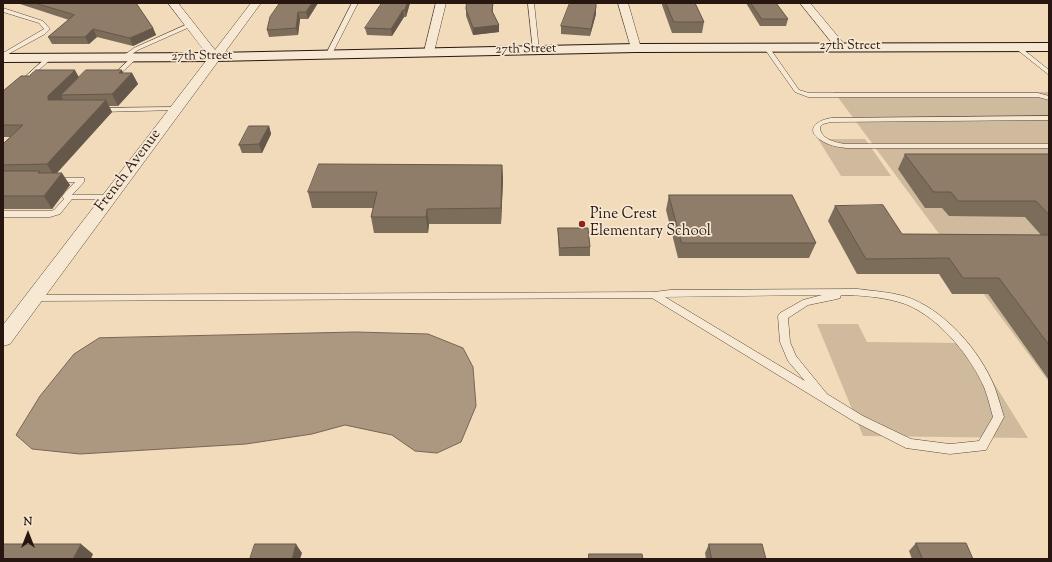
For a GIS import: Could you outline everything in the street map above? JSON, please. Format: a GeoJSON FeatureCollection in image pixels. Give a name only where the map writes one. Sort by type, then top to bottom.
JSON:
{"type":"FeatureCollection","features":[{"type":"Feature","properties":{"kind":"main road","name":"27th Street"},"geometry":{"type":"LineString","coordinates":[[3,58],[215,57],[636,48],[1049,47]]}},
{"type":"Feature","properties":{"kind":"street"},"geometry":{"type":"LineString","coordinates":[[173,3],[215,57]]}},
{"type":"Feature","properties":{"kind":"street","name":"French Avenue"},"geometry":{"type":"LineString","coordinates":[[3,339],[256,3]]}},
{"type":"Feature","properties":{"kind":"street"},"geometry":{"type":"LineString","coordinates":[[429,52],[441,3]]}},
{"type":"Feature","properties":{"kind":"street"},"geometry":{"type":"LineString","coordinates":[[623,3],[636,48]]}},
{"type":"Feature","properties":{"kind":"street"},"geometry":{"type":"LineString","coordinates":[[806,3],[841,47]]}},
{"type":"Feature","properties":{"kind":"lane"},"geometry":{"type":"LineString","coordinates":[[329,54],[355,3]]}},
{"type":"Feature","properties":{"kind":"lane"},"geometry":{"type":"LineString","coordinates":[[531,3],[536,50]]}},
{"type":"Feature","properties":{"kind":"lane"},"geometry":{"type":"LineString","coordinates":[[3,10],[41,22],[47,29],[43,33],[3,54]]}},
{"type":"Feature","properties":{"kind":"lane"},"geometry":{"type":"LineString","coordinates":[[109,78],[115,77],[136,49],[190,25]]}},
{"type":"Feature","properties":{"kind":"lane"},"geometry":{"type":"LineString","coordinates":[[1017,47],[1049,73]]}},
{"type":"Feature","properties":{"kind":"lane"},"geometry":{"type":"LineString","coordinates":[[767,48],[796,91],[808,95],[1038,95],[1049,98]]}},
{"type":"Feature","properties":{"kind":"lane"},"geometry":{"type":"LineString","coordinates":[[21,83],[49,58]]}},
{"type":"Feature","properties":{"kind":"lane"},"geometry":{"type":"LineString","coordinates":[[27,78],[35,78]]}},
{"type":"Feature","properties":{"kind":"lane"},"geometry":{"type":"LineString","coordinates":[[90,110],[176,109]]}},
{"type":"Feature","properties":{"kind":"lane"},"geometry":{"type":"LineString","coordinates":[[1049,118],[831,120],[821,121],[816,128],[822,138],[835,144],[846,146],[1049,146]]}},
{"type":"Feature","properties":{"kind":"lane"},"geometry":{"type":"LineString","coordinates":[[42,180],[81,180],[66,197],[110,197]]}},
{"type":"Feature","properties":{"kind":"lane"},"geometry":{"type":"LineString","coordinates":[[3,214],[50,214],[57,212],[70,197]]}},
{"type":"Feature","properties":{"kind":"lane"},"geometry":{"type":"LineString","coordinates":[[34,298],[654,295],[670,293],[858,292],[902,299],[932,314],[955,334],[976,363],[989,388],[999,417],[982,446],[950,449],[910,444],[859,419],[828,401],[654,295]]}},
{"type":"Feature","properties":{"kind":"lane"},"geometry":{"type":"LineString","coordinates":[[828,401],[792,358],[786,342],[782,316],[806,302],[858,292]]}},
{"type":"Feature","properties":{"kind":"shaded area"},"geometry":{"type":"Polygon","coordinates":[[[834,92],[1049,92],[1049,382],[834,92]]]}},
{"type":"Feature","properties":{"kind":"shaded area"},"geometry":{"type":"Polygon","coordinates":[[[818,139],[865,139],[891,176],[841,176],[818,139]]]}},
{"type":"Feature","properties":{"kind":"shaded area"},"geometry":{"type":"Polygon","coordinates":[[[817,324],[858,324],[867,342],[969,343],[1028,438],[863,436],[817,324]]]}},
{"type":"Feature","properties":{"kind":"shaded area"},"geometry":{"type":"Polygon","coordinates":[[[356,332],[428,334],[463,348],[473,367],[476,406],[461,442],[437,453],[415,451],[392,435],[345,425],[312,434],[246,444],[80,454],[32,449],[16,435],[40,396],[74,354],[99,338],[356,332]]]}},
{"type":"Feature","properties":{"kind":"building"},"geometry":{"type":"Polygon","coordinates":[[[35,3],[136,3],[153,28],[130,38],[93,29],[85,37],[48,37],[74,15],[35,3]]]}},
{"type":"Feature","properties":{"kind":"building"},"geometry":{"type":"Polygon","coordinates":[[[280,3],[312,3],[306,12],[298,12],[296,28],[267,30],[270,17],[280,3]]]}},
{"type":"Feature","properties":{"kind":"building"},"geometry":{"type":"Polygon","coordinates":[[[382,3],[407,3],[405,10],[403,10],[391,29],[365,28],[382,3]]]}},
{"type":"Feature","properties":{"kind":"building"},"geometry":{"type":"Polygon","coordinates":[[[467,3],[493,3],[492,11],[499,25],[473,28],[466,9],[467,3]]]}},
{"type":"Feature","properties":{"kind":"building"},"geometry":{"type":"Polygon","coordinates":[[[570,3],[596,3],[591,29],[561,26],[570,3]]]}},
{"type":"Feature","properties":{"kind":"building"},"geometry":{"type":"Polygon","coordinates":[[[666,3],[695,3],[704,22],[674,22],[666,3]]]}},
{"type":"Feature","properties":{"kind":"building"},"geometry":{"type":"Polygon","coordinates":[[[751,3],[776,3],[788,19],[762,19],[751,3]]]}},
{"type":"Feature","properties":{"kind":"building"},"geometry":{"type":"Polygon","coordinates":[[[36,70],[75,70],[48,96],[48,100],[106,100],[47,164],[3,165],[3,144],[23,125],[3,125],[3,91],[21,76],[29,76],[36,70]]]}},
{"type":"Feature","properties":{"kind":"building"},"geometry":{"type":"Polygon","coordinates":[[[86,70],[122,70],[119,73],[132,73],[112,94],[61,95],[86,70]]]}},
{"type":"Feature","properties":{"kind":"building"},"geometry":{"type":"Polygon","coordinates":[[[249,126],[269,126],[259,144],[239,145],[249,126]]]}},
{"type":"Feature","properties":{"kind":"building"},"geometry":{"type":"Polygon","coordinates":[[[905,154],[1049,154],[1049,215],[1036,201],[958,201],[951,192],[934,192],[905,154]]]}},
{"type":"Feature","properties":{"kind":"building"},"geometry":{"type":"Polygon","coordinates":[[[319,164],[502,165],[501,208],[427,209],[426,217],[371,217],[377,192],[308,192],[319,164]]]}},
{"type":"Feature","properties":{"kind":"building"},"geometry":{"type":"Polygon","coordinates":[[[3,171],[40,171],[38,173],[62,173],[44,196],[3,196],[3,171]]]}},
{"type":"Feature","properties":{"kind":"building"},"geometry":{"type":"Polygon","coordinates":[[[669,195],[792,195],[816,243],[682,243],[669,195]]]}},
{"type":"Feature","properties":{"kind":"building"},"geometry":{"type":"Polygon","coordinates":[[[883,205],[902,234],[1049,235],[1049,345],[999,278],[963,278],[949,258],[866,259],[835,206],[883,205]]]}},
{"type":"Feature","properties":{"kind":"building"},"geometry":{"type":"Polygon","coordinates":[[[558,228],[588,228],[590,247],[560,248],[558,228]]]}},
{"type":"Feature","properties":{"kind":"building"},"geometry":{"type":"Polygon","coordinates":[[[916,543],[966,543],[973,559],[923,559],[916,543]]]}},
{"type":"Feature","properties":{"kind":"building"},"geometry":{"type":"Polygon","coordinates":[[[3,544],[81,544],[73,559],[3,559],[3,544]]]}},
{"type":"Feature","properties":{"kind":"building"},"geometry":{"type":"Polygon","coordinates":[[[255,544],[296,544],[292,559],[250,559],[255,544]]]}},
{"type":"Feature","properties":{"kind":"building"},"geometry":{"type":"Polygon","coordinates":[[[709,544],[762,544],[766,559],[712,559],[709,544]]]}},
{"type":"Feature","properties":{"kind":"building"},"geometry":{"type":"Polygon","coordinates":[[[589,554],[642,554],[643,559],[589,559],[589,554]]]}},
{"type":"Feature","properties":{"kind":"place","name":"Pine Crest Elementary School"},"geometry":{"type":"Point","coordinates":[582,224]}}]}
